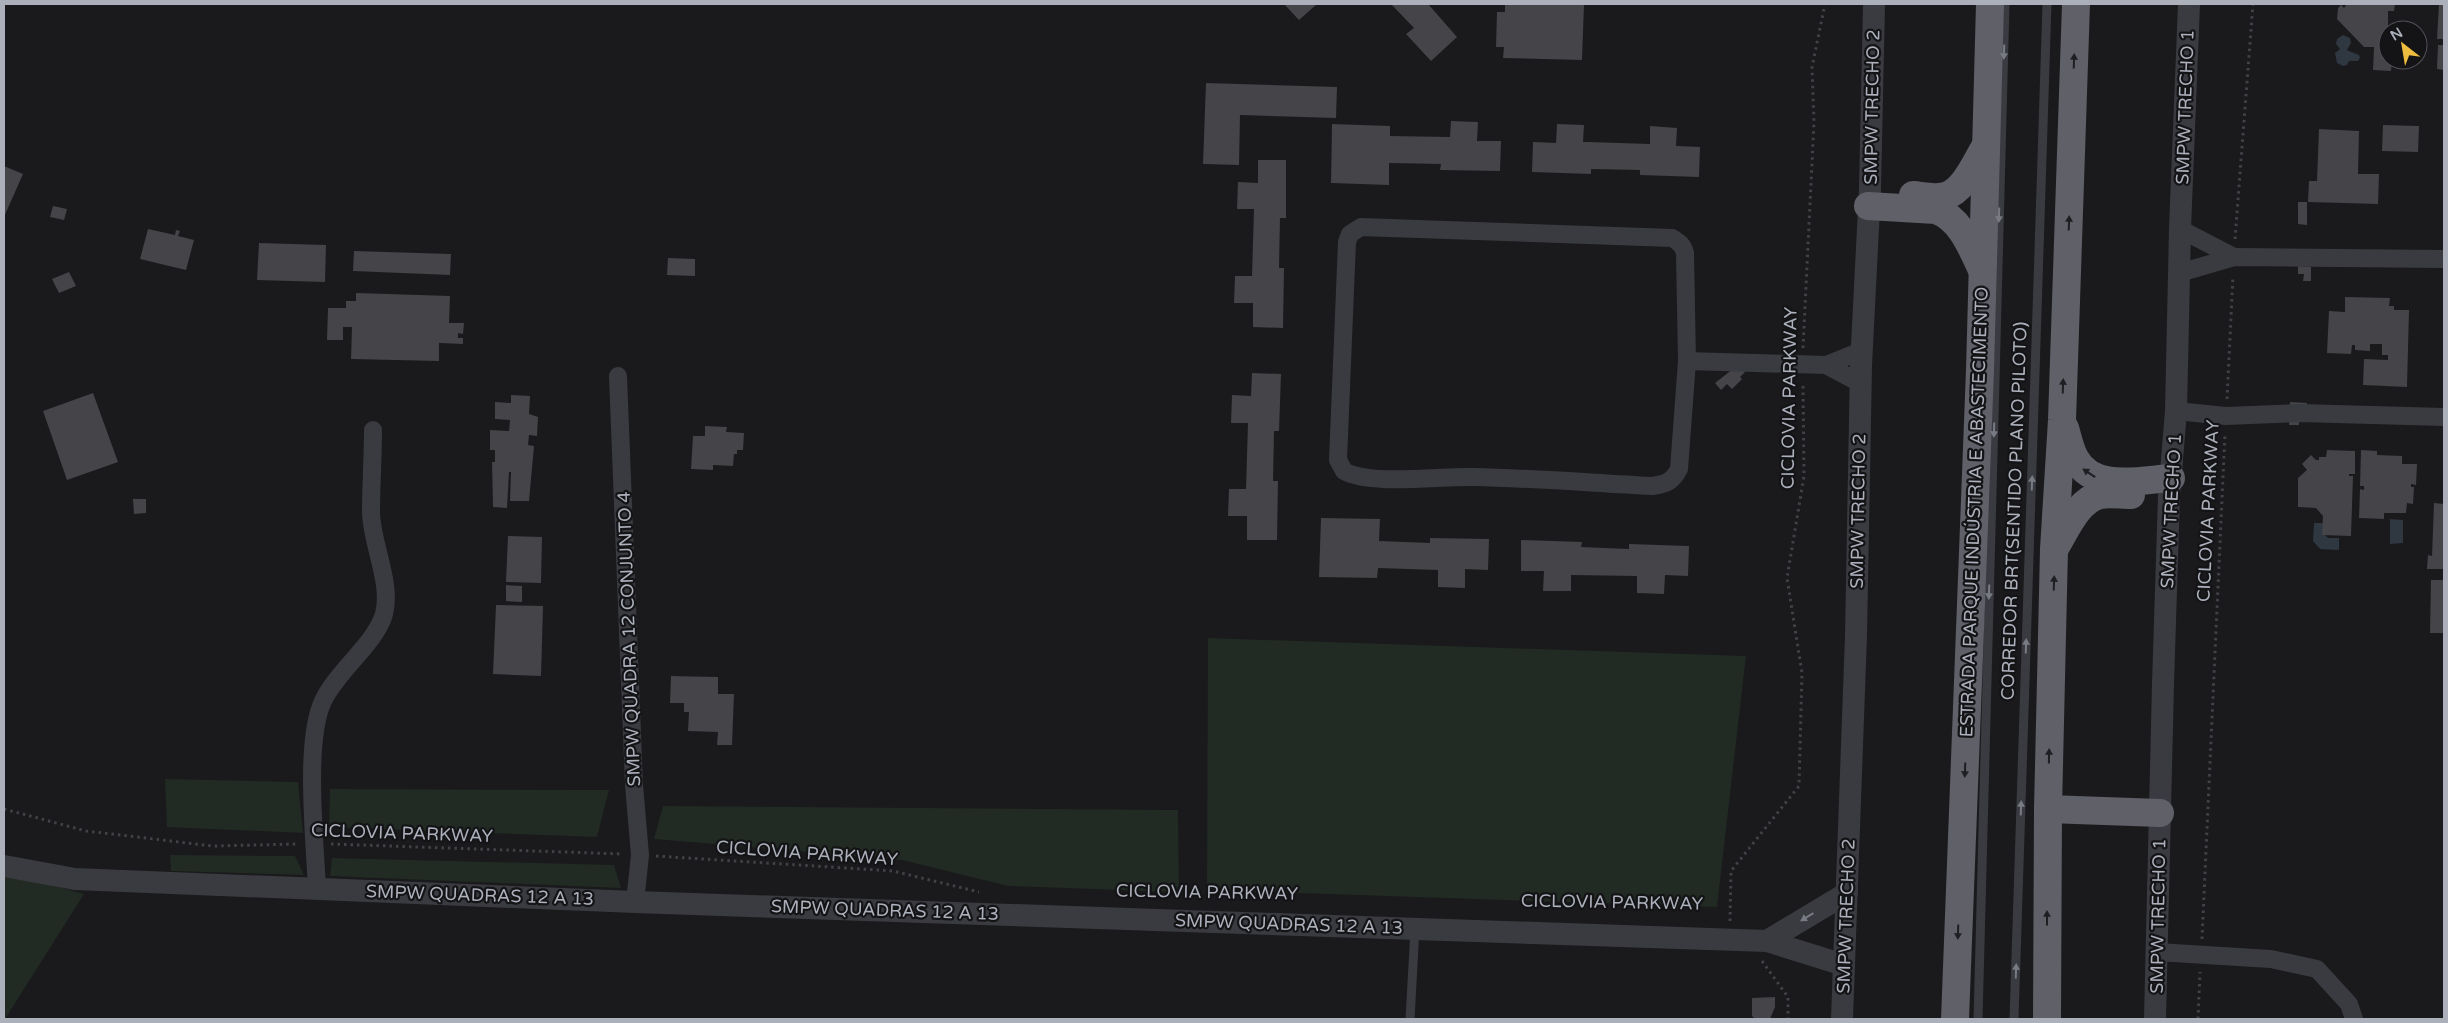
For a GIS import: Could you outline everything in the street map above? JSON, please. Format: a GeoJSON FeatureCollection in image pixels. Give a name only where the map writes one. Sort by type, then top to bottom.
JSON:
{"type":"FeatureCollection","features":[{"type":"Feature","properties":{"kind":"highway","name":"ESTRADA PARQUE INDÚSTRIA E ABASTECIMENTO"},"geometry":{"type":"LineString","coordinates":[[1955,1019],[1983,273],[1990,4]]}},
{"type":"Feature","properties":{"kind":"highway"},"geometry":{"type":"LineString","coordinates":[[2047,1019],[2048,809],[2054,549],[2062,420],[2076,4]]}},
{"type":"Feature","properties":{"kind":"highway"},"geometry":{"type":"LineString","coordinates":[[1869,198],[1938,198],[1947,196],[1957,190],[1986,146]]}},
{"type":"Feature","properties":{"kind":"highway"},"geometry":{"type":"LineString","coordinates":[[1869,198],[1936,210],[1946,214],[1963,233],[1983,273]]}},
{"type":"Feature","properties":{"kind":"highway"},"geometry":{"type":"LineString","coordinates":[[2062,420],[2075,457],[2091,475],[2113,482],[2170,487]]}},
{"type":"Feature","properties":{"kind":"highway"},"geometry":{"type":"LineString","coordinates":[[2054,549],[2078,512],[2090,498],[2170,487]]}},
{"type":"Feature","properties":{"kind":"highway"},"geometry":{"type":"LineString","coordinates":[[2048,809],[2160,813]]}},
{"type":"Feature","properties":{"kind":"street","name":"SMPW TRECHO 2"},"geometry":{"type":"LineString","coordinates":[[1842,1019],[1855,646],[1861,351],[1869,198],[1874,4]]}},
{"type":"Feature","properties":{"kind":"street","name":"SMPW TRECHO 1"},"geometry":{"type":"LineString","coordinates":[[2155,1019],[2170,487],[2176,410],[2188,4]]}},
{"type":"Feature","properties":{"kind":"street"},"geometry":{"type":"LineString","coordinates":[[1361,227],[1672,238],[1683,246],[1685,253],[1686,361],[1679,470],[1674,479],[1666,484],[1652,486],[1472,477],[1381,478],[1349,474],[1339,464],[1347,242],[1354,230],[1361,227]]}},
{"type":"Feature","properties":{"kind":"street"},"geometry":{"type":"LineString","coordinates":[[2180,229],[2234,257]]}},
{"type":"Feature","properties":{"kind":"street"},"geometry":{"type":"LineString","coordinates":[[2179,273],[2234,257],[2444,259]]}},
{"type":"Feature","properties":{"kind":"street"},"geometry":{"type":"LineString","coordinates":[[1686,361],[1826,365],[1861,351]]}},
{"type":"Feature","properties":{"kind":"street"},"geometry":{"type":"LineString","coordinates":[[1826,365],[1860,383]]}},
{"type":"Feature","properties":{"kind":"street","name":"SMPW QUADRA 12 CONJUNTO 4"},"geometry":{"type":"LineString","coordinates":[[618,376],[634,785],[640,855],[636,902]]}},
{"type":"Feature","properties":{"kind":"street"},"geometry":{"type":"LineString","coordinates":[[2176,410],[2226,416],[2300,413],[2444,417]]}},
{"type":"Feature","properties":{"kind":"street"},"geometry":{"type":"LineString","coordinates":[[317,889],[313,764],[316,723],[320,709],[331,687],[376,630],[384,614],[383,577],[372,513],[373,430]]}},
{"type":"Feature","properties":{"kind":"street","name":"SMPW QUADRAS 12 A 13"},"geometry":{"type":"LineString","coordinates":[[4,866],[75,879],[636,902],[1757,940],[1844,965]]}},
{"type":"Feature","properties":{"kind":"street"},"geometry":{"type":"LineString","coordinates":[[1757,940],[1847,893]]}},
{"type":"Feature","properties":{"kind":"street"},"geometry":{"type":"LineString","coordinates":[[2157,952],[2271,959],[2317,969],[2349,1004],[2354,1019]]}},
{"type":"Feature","properties":{"kind":"lane"},"geometry":{"type":"LineString","coordinates":[[1978,1019],[2005,4]]}},
{"type":"Feature","properties":{"kind":"lane","name":"CORREDOR BRT(SENTIDO PLANO PILOTO)"},"geometry":{"type":"LineString","coordinates":[[2014,1019],[2047,4]]}},
{"type":"Feature","properties":{"kind":"lane"},"geometry":{"type":"LineString","coordinates":[[1410,1019],[1415,929]]}},
{"type":"Feature","properties":{"kind":"path","name":"CICLOVIA PARKWAY"},"geometry":{"type":"LineString","coordinates":[[1788,1019],[1788,997],[1757,940],[1728,919],[1731,871],[1799,786],[1802,673],[1787,578],[1804,476],[1802,364],[1814,122],[1812,67],[1826,4]]}},
{"type":"Feature","properties":{"kind":"path","name":"CICLOVIA PARKWAY"},"geometry":{"type":"LineString","coordinates":[[2198,1019],[2234,257],[2253,4]]}},
{"type":"Feature","properties":{"kind":"path","name":"CICLOVIA PARKWAY"},"geometry":{"type":"LineString","coordinates":[[4,809],[86,831],[213,846],[315,844],[640,855],[893,871],[988,894]]}},
{"type":"Feature","properties":{"kind":"shaded area"},"geometry":{"type":"Polygon","coordinates":[[[2343,35],[2350,38],[2351,43],[2347,50],[2359,55],[2360,58],[2358,61],[2349,61],[2347,65],[2343,66],[2337,63],[2335,53],[2340,49],[2336,44],[2337,39],[2343,35]]]}},
{"type":"Feature","properties":{"kind":"shaded area"},"geometry":{"type":"Polygon","coordinates":[[[2390,519],[2403,520],[2403,543],[2390,544],[2390,519]]]}},
{"type":"Feature","properties":{"kind":"shaded area"},"geometry":{"type":"Polygon","coordinates":[[[2314,523],[2325,523],[2324,534],[2328,538],[2339,538],[2339,550],[2320,549],[2313,541],[2314,523]]]}},
{"type":"Feature","properties":{"kind":"shaded area"},"geometry":{"type":"Polygon","coordinates":[[[1208,638],[1746,656],[1717,907],[1207,890],[1208,638]]]}},
{"type":"Feature","properties":{"kind":"shaded area"},"geometry":{"type":"Polygon","coordinates":[[[165,779],[298,782],[303,833],[167,827],[165,779]]]}},
{"type":"Feature","properties":{"kind":"shaded area"},"geometry":{"type":"Polygon","coordinates":[[[330,789],[609,790],[597,837],[329,827],[330,789]]]}},
{"type":"Feature","properties":{"kind":"shaded area"},"geometry":{"type":"Polygon","coordinates":[[[663,806],[1178,810],[1179,892],[1008,886],[902,860],[654,839],[663,806]]]}},
{"type":"Feature","properties":{"kind":"shaded area"},"geometry":{"type":"Polygon","coordinates":[[[170,855],[295,856],[304,875],[171,871],[170,855]]]}},
{"type":"Feature","properties":{"kind":"shaded area"},"geometry":{"type":"Polygon","coordinates":[[[332,858],[614,865],[621,888],[330,876],[332,858]]]}},
{"type":"Feature","properties":{"kind":"shaded area"},"geometry":{"type":"Polygon","coordinates":[[[4,872],[84,894],[5,1019],[4,1019],[4,872]]]}},
{"type":"Feature","properties":{"kind":"building"},"geometry":{"type":"Polygon","coordinates":[[[1284,4],[1317,4],[1299,20],[1284,4]]]}},
{"type":"Feature","properties":{"kind":"building"},"geometry":{"type":"Polygon","coordinates":[[[1391,4],[1428,4],[1457,37],[1431,61],[1406,34],[1414,28],[1391,4]]]}},
{"type":"Feature","properties":{"kind":"building"},"geometry":{"type":"Polygon","coordinates":[[[1505,4],[1584,5],[1582,60],[1503,58],[1504,47],[1496,47],[1497,12],[1505,12],[1505,4]]]}},
{"type":"Feature","properties":{"kind":"building"},"geometry":{"type":"Polygon","coordinates":[[[2347,4],[2395,4],[2394,11],[2388,11],[2388,20],[2378,20],[2378,70],[2391,71],[2373,70],[2374,47],[2364,47],[2337,19],[2338,8],[2341,5],[2344,8],[2347,4]]]}},
{"type":"Feature","properties":{"kind":"building"},"geometry":{"type":"Polygon","coordinates":[[[2439,4],[2444,4],[2444,39],[2437,39],[2439,4]]]}},
{"type":"Feature","properties":{"kind":"building"},"geometry":{"type":"Polygon","coordinates":[[[2438,45],[2444,45],[2444,70],[2437,69],[2438,45]]]}},
{"type":"Feature","properties":{"kind":"building"},"geometry":{"type":"Polygon","coordinates":[[[1206,83],[1337,87],[1336,118],[1240,115],[1239,165],[1203,164],[1206,83]]]}},
{"type":"Feature","properties":{"kind":"building"},"geometry":{"type":"Polygon","coordinates":[[[1451,121],[1478,122],[1477,141],[1501,141],[1500,171],[1440,170],[1441,164],[1389,163],[1389,185],[1331,183],[1332,124],[1390,126],[1390,136],[1450,137],[1451,121]]]}},
{"type":"Feature","properties":{"kind":"building"},"geometry":{"type":"Polygon","coordinates":[[[1557,124],[1584,125],[1583,142],[1650,144],[1650,126],[1677,128],[1676,146],[1700,147],[1699,177],[1640,175],[1640,170],[1591,169],[1591,174],[1532,172],[1533,142],[1556,143],[1557,124]]]}},
{"type":"Feature","properties":{"kind":"building"},"geometry":{"type":"Polygon","coordinates":[[[2383,125],[2419,126],[2418,152],[2382,151],[2383,125]]]}},
{"type":"Feature","properties":{"kind":"building"},"geometry":{"type":"Polygon","coordinates":[[[2319,129],[2359,131],[2358,174],[2379,174],[2378,204],[2308,202],[2309,181],[2317,181],[2319,129]]]}},
{"type":"Feature","properties":{"kind":"building"},"geometry":{"type":"Polygon","coordinates":[[[1258,160],[1286,160],[1286,218],[1280,218],[1279,268],[1284,268],[1283,328],[1253,327],[1253,303],[1234,303],[1235,276],[1252,276],[1254,209],[1237,209],[1238,182],[1258,183],[1258,160]]]}},
{"type":"Feature","properties":{"kind":"building"},"geometry":{"type":"Polygon","coordinates":[[[4,166],[23,174],[4,217],[4,166]]]}},
{"type":"Feature","properties":{"kind":"building"},"geometry":{"type":"Polygon","coordinates":[[[2298,202],[2307,202],[2307,225],[2298,224],[2298,202]]]}},
{"type":"Feature","properties":{"kind":"building"},"geometry":{"type":"Polygon","coordinates":[[[53,206],[67,209],[64,220],[50,217],[53,206]]]}},
{"type":"Feature","properties":{"kind":"building"},"geometry":{"type":"Polygon","coordinates":[[[148,229],[175,235],[176,230],[180,231],[178,236],[194,240],[186,270],[140,259],[148,229]]]}},
{"type":"Feature","properties":{"kind":"building"},"geometry":{"type":"Polygon","coordinates":[[[259,243],[326,245],[325,282],[257,280],[259,243]]]}},
{"type":"Feature","properties":{"kind":"building"},"geometry":{"type":"Polygon","coordinates":[[[354,251],[451,254],[450,275],[353,271],[354,251]]]}},
{"type":"Feature","properties":{"kind":"building"},"geometry":{"type":"Polygon","coordinates":[[[668,258],[695,259],[695,276],[667,275],[668,258]]]}},
{"type":"Feature","properties":{"kind":"building"},"geometry":{"type":"Polygon","coordinates":[[[2298,266],[2311,267],[2311,281],[2303,281],[2304,274],[2298,274],[2298,266]]]}},
{"type":"Feature","properties":{"kind":"building"},"geometry":{"type":"Polygon","coordinates":[[[69,272],[76,286],[59,293],[52,279],[69,272]]]}},
{"type":"Feature","properties":{"kind":"building"},"geometry":{"type":"Polygon","coordinates":[[[356,293],[450,296],[449,323],[464,323],[463,334],[458,333],[458,338],[463,338],[463,344],[439,343],[439,361],[351,359],[352,327],[343,327],[343,340],[327,340],[328,308],[346,308],[346,301],[356,301],[356,293]]]}},
{"type":"Feature","properties":{"kind":"building"},"geometry":{"type":"Polygon","coordinates":[[[2345,297],[2390,298],[2389,306],[2394,306],[2394,310],[2409,310],[2407,387],[2363,385],[2364,359],[2388,360],[2388,355],[2382,355],[2382,344],[2370,344],[2370,351],[2355,350],[2355,345],[2352,345],[2351,354],[2327,353],[2329,311],[2345,312],[2345,297]]]}},
{"type":"Feature","properties":{"kind":"building"},"geometry":{"type":"Polygon","coordinates":[[[1738,365],[1745,372],[1740,377],[1742,379],[1732,389],[1727,384],[1721,390],[1715,383],[1738,365]]]}},
{"type":"Feature","properties":{"kind":"building"},"geometry":{"type":"Polygon","coordinates":[[[1252,373],[1281,374],[1279,431],[1274,431],[1273,481],[1278,481],[1277,540],[1247,540],[1247,516],[1228,516],[1229,489],[1246,489],[1248,423],[1231,423],[1232,395],[1251,396],[1252,373]]]}},
{"type":"Feature","properties":{"kind":"building"},"geometry":{"type":"Polygon","coordinates":[[[93,393],[118,462],[67,480],[43,411],[93,393]]]}},
{"type":"Feature","properties":{"kind":"building"},"geometry":{"type":"Polygon","coordinates":[[[511,395],[530,396],[529,414],[538,417],[537,436],[529,435],[528,445],[534,446],[529,501],[510,501],[511,472],[509,472],[507,508],[493,507],[492,462],[495,462],[495,450],[490,450],[490,430],[509,431],[510,420],[495,419],[495,402],[511,403],[511,395]]]}},
{"type":"Feature","properties":{"kind":"building"},"geometry":{"type":"Polygon","coordinates":[[[2290,402],[2307,403],[2307,411],[2299,420],[2299,425],[2289,425],[2290,402]]]}},
{"type":"Feature","properties":{"kind":"building"},"geometry":{"type":"Polygon","coordinates":[[[705,426],[727,427],[726,432],[744,433],[743,450],[737,450],[737,454],[734,454],[733,466],[713,465],[713,470],[691,469],[693,436],[705,436],[705,426]]]}},
{"type":"Feature","properties":{"kind":"building"},"geometry":{"type":"Polygon","coordinates":[[[2327,450],[2355,451],[2355,474],[2349,474],[2349,476],[2353,476],[2351,536],[2322,535],[2323,516],[2316,508],[2298,507],[2298,478],[2307,470],[2302,464],[2311,455],[2316,460],[2319,460],[2319,457],[2326,457],[2327,450]]]}},
{"type":"Feature","properties":{"kind":"building"},"geometry":{"type":"Polygon","coordinates":[[[2361,450],[2377,451],[2377,455],[2402,456],[2402,464],[2417,464],[2416,485],[2411,484],[2411,487],[2414,487],[2413,504],[2407,503],[2406,513],[2384,513],[2384,519],[2359,518],[2360,489],[2364,490],[2364,486],[2360,486],[2361,450]]]}},
{"type":"Feature","properties":{"kind":"building"},"geometry":{"type":"Polygon","coordinates":[[[133,499],[146,499],[146,513],[134,514],[133,499]]]}},
{"type":"Feature","properties":{"kind":"building"},"geometry":{"type":"Polygon","coordinates":[[[2434,503],[2444,504],[2444,569],[2427,569],[2428,555],[2432,556],[2434,503]]]}},
{"type":"Feature","properties":{"kind":"building"},"geometry":{"type":"Polygon","coordinates":[[[1321,518],[1380,519],[1379,541],[1430,543],[1430,538],[1489,539],[1488,570],[1465,569],[1465,588],[1438,587],[1438,570],[1378,568],[1377,578],[1319,577],[1321,518]]]}},
{"type":"Feature","properties":{"kind":"building"},"geometry":{"type":"Polygon","coordinates":[[[508,536],[542,537],[541,583],[506,582],[508,536]]]}},
{"type":"Feature","properties":{"kind":"building"},"geometry":{"type":"Polygon","coordinates":[[[1521,540],[1582,542],[1581,547],[1629,549],[1629,544],[1689,546],[1688,576],[1665,575],[1664,594],[1637,593],[1637,576],[1571,575],[1571,591],[1543,591],[1544,571],[1521,571],[1521,540]]]}},
{"type":"Feature","properties":{"kind":"building"},"geometry":{"type":"Polygon","coordinates":[[[2431,580],[2444,580],[2444,633],[2430,633],[2431,580]]]}},
{"type":"Feature","properties":{"kind":"building"},"geometry":{"type":"Polygon","coordinates":[[[506,585],[522,586],[522,602],[506,601],[506,585]]]}},
{"type":"Feature","properties":{"kind":"building"},"geometry":{"type":"Polygon","coordinates":[[[496,605],[543,606],[541,676],[493,674],[496,605]]]}},
{"type":"Feature","properties":{"kind":"building"},"geometry":{"type":"Polygon","coordinates":[[[671,676],[718,677],[718,694],[734,694],[732,745],[717,745],[718,732],[688,731],[689,712],[684,712],[684,703],[670,703],[671,676]]]}},
{"type":"Feature","properties":{"kind":"building"},"geometry":{"type":"Polygon","coordinates":[[[1775,997],[1775,1007],[1770,1019],[1755,1019],[1752,1016],[1752,998],[1775,997]]]}}]}
